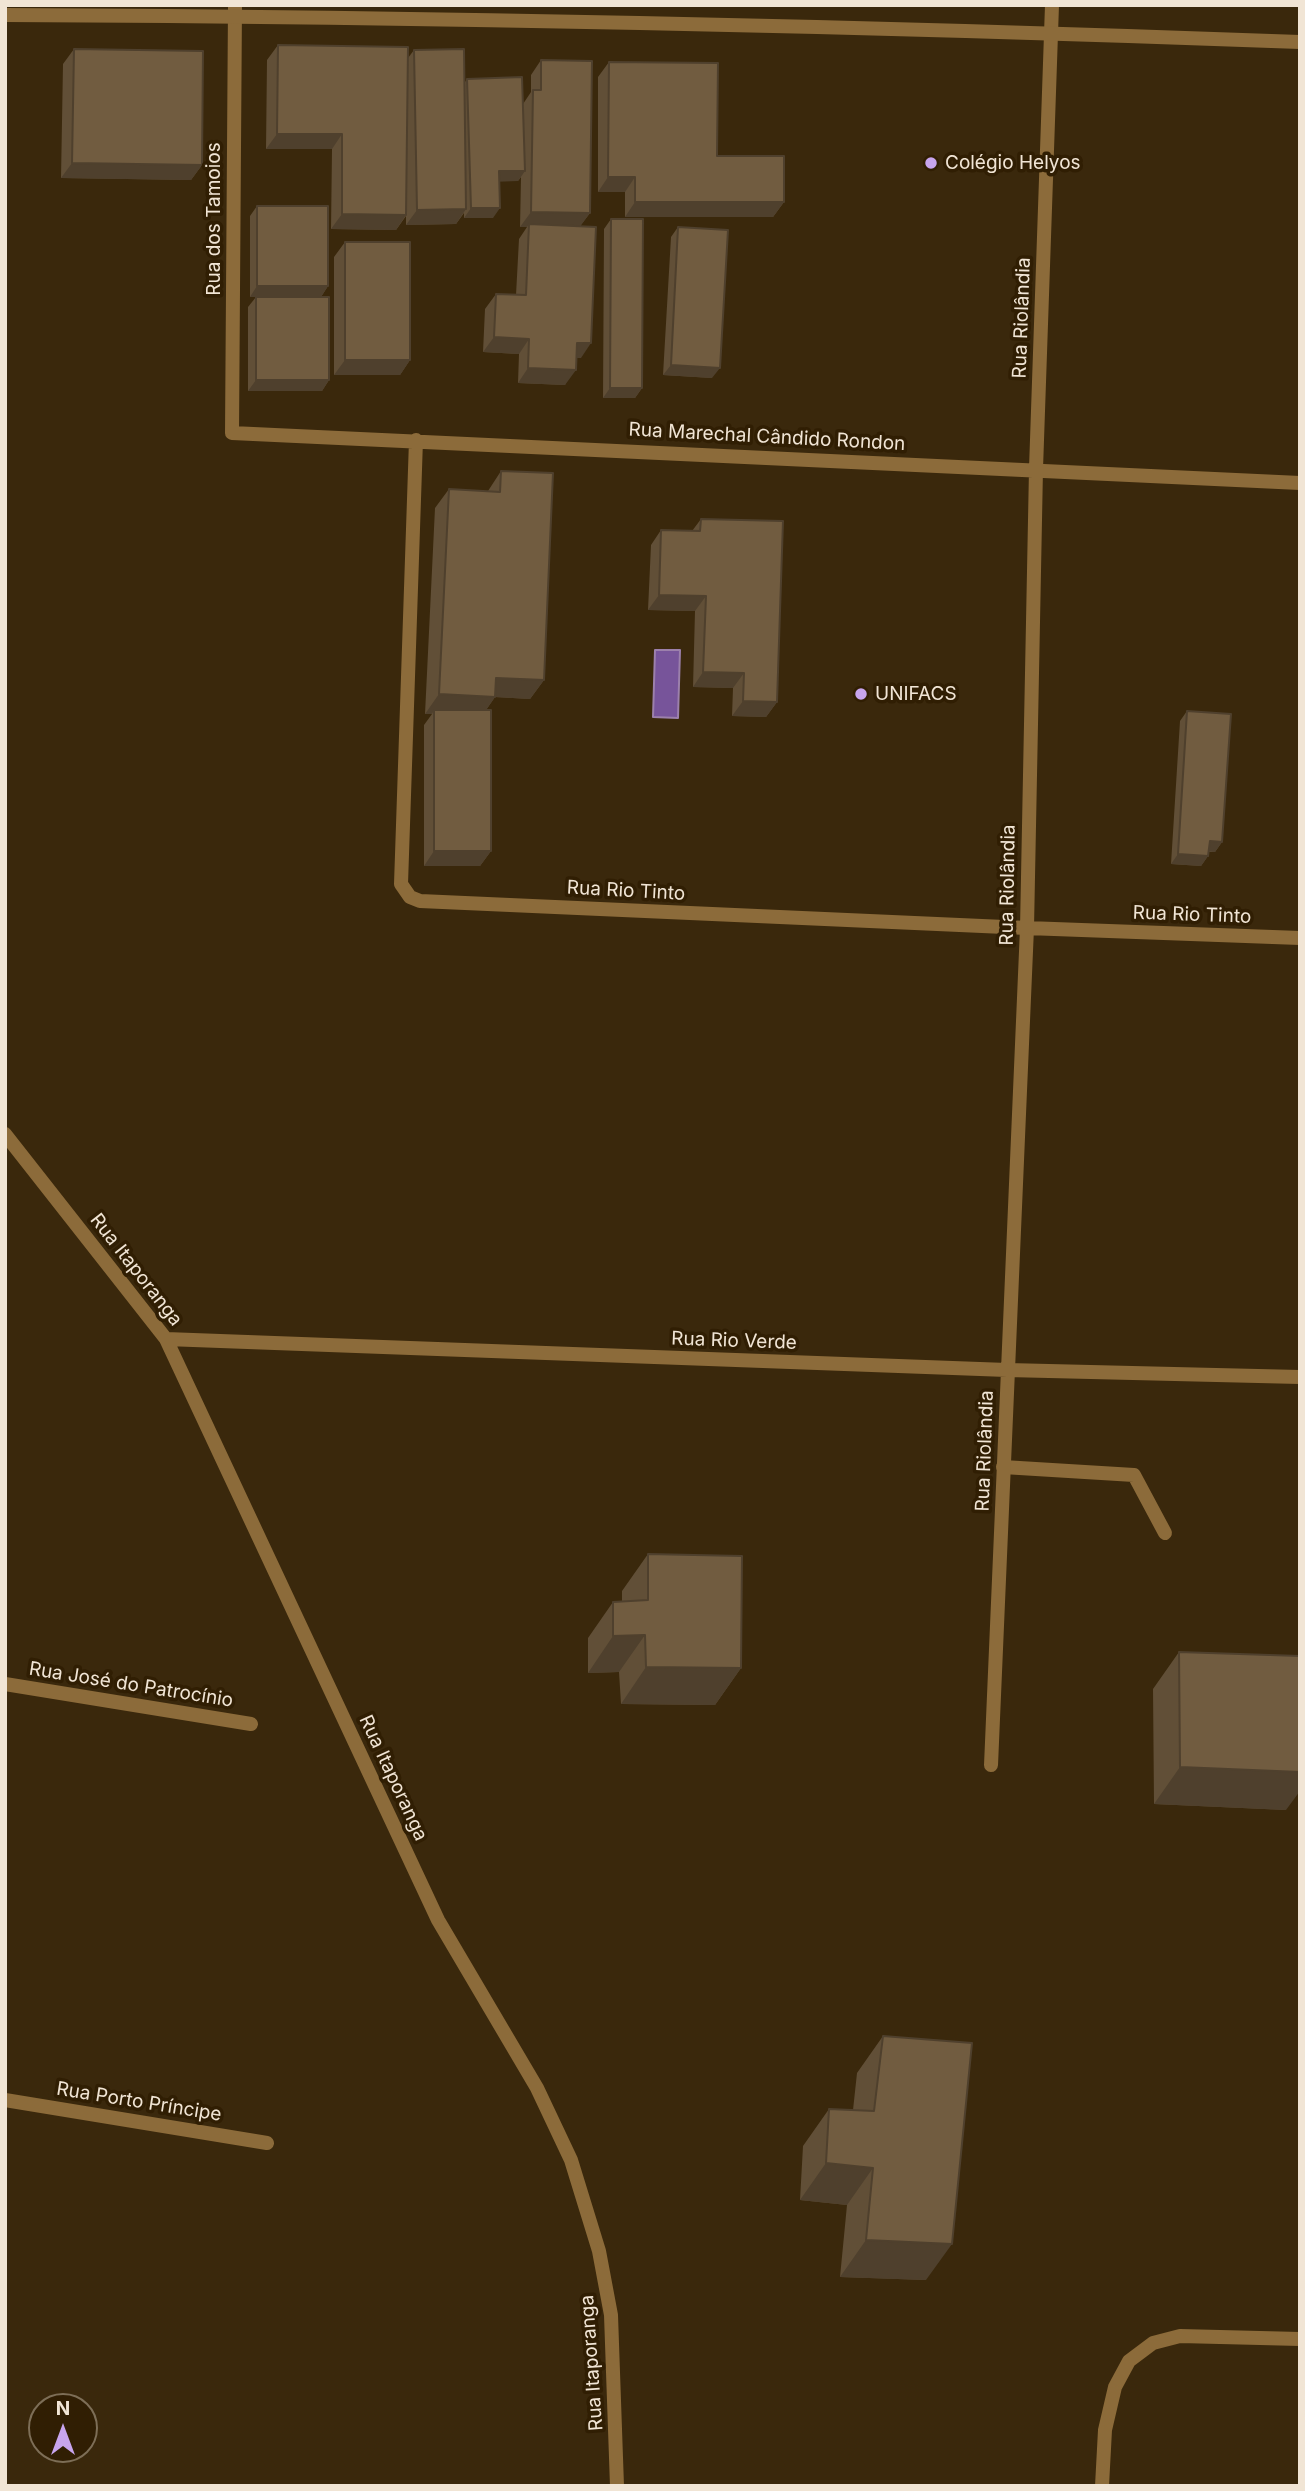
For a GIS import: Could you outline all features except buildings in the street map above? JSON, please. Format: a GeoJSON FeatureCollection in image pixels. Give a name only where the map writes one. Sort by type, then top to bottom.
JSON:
{"type":"FeatureCollection","features":[{"type":"Feature","properties":{"kind":"street","name":"Rua Riolândia"},"geometry":{"type":"LineString","coordinates":[[991,1765],[1027,928],[1036,469],[1052,5]]}},
{"type":"Feature","properties":{"kind":"street"},"geometry":{"type":"LineString","coordinates":[[5,15],[234,11],[1300,41]]}},
{"type":"Feature","properties":{"kind":"street","name":"Rua dos Tamoios"},"geometry":{"type":"LineString","coordinates":[[232,433],[234,11]]}},
{"type":"Feature","properties":{"kind":"street","name":"Rua Marechal Cândido Rondon"},"geometry":{"type":"LineString","coordinates":[[232,433],[1300,483]]}},
{"type":"Feature","properties":{"kind":"street","name":"Rua Rio Tinto"},"geometry":{"type":"LineString","coordinates":[[416,440],[401,884],[410,897],[420,901],[1300,938]]}},
{"type":"Feature","properties":{"kind":"street","name":"Rua Itaporanga"},"geometry":{"type":"LineString","coordinates":[[5,1134],[166,1339],[438,1920],[537,2088],[571,2160],[599,2251],[611,2315],[617,2486]]}},
{"type":"Feature","properties":{"kind":"street","name":"Rua Rio Verde"},"geometry":{"type":"LineString","coordinates":[[166,1339],[1007,1370],[1300,1377]]}},
{"type":"Feature","properties":{"kind":"street"},"geometry":{"type":"LineString","coordinates":[[1003,1467],[1134,1475],[1165,1533]]}},
{"type":"Feature","properties":{"kind":"street","name":"Rua José do Patrocínio"},"geometry":{"type":"LineString","coordinates":[[5,1684],[251,1724]]}},
{"type":"Feature","properties":{"kind":"street","name":"Rua Porto Príncipe"},"geometry":{"type":"LineString","coordinates":[[5,2100],[267,2143]]}},
{"type":"Feature","properties":{"kind":"street"},"geometry":{"type":"LineString","coordinates":[[1102,2486],[1105,2430],[1115,2387],[1129,2361],[1153,2343],[1180,2336],[1300,2339]]}},
{"type":"Feature","properties":{"kind":"shaded area"},"geometry":{"type":"Polygon","coordinates":[[[655,650],[680,650],[678,718],[653,717],[655,650]]]}},
{"type":"Feature","properties":{"kind":"place","name":"Colégio Helyos"},"geometry":{"type":"Point","coordinates":[931,163]}},
{"type":"Feature","properties":{"kind":"place","name":"UNIFACS"},"geometry":{"type":"Point","coordinates":[861,694]}}]}
